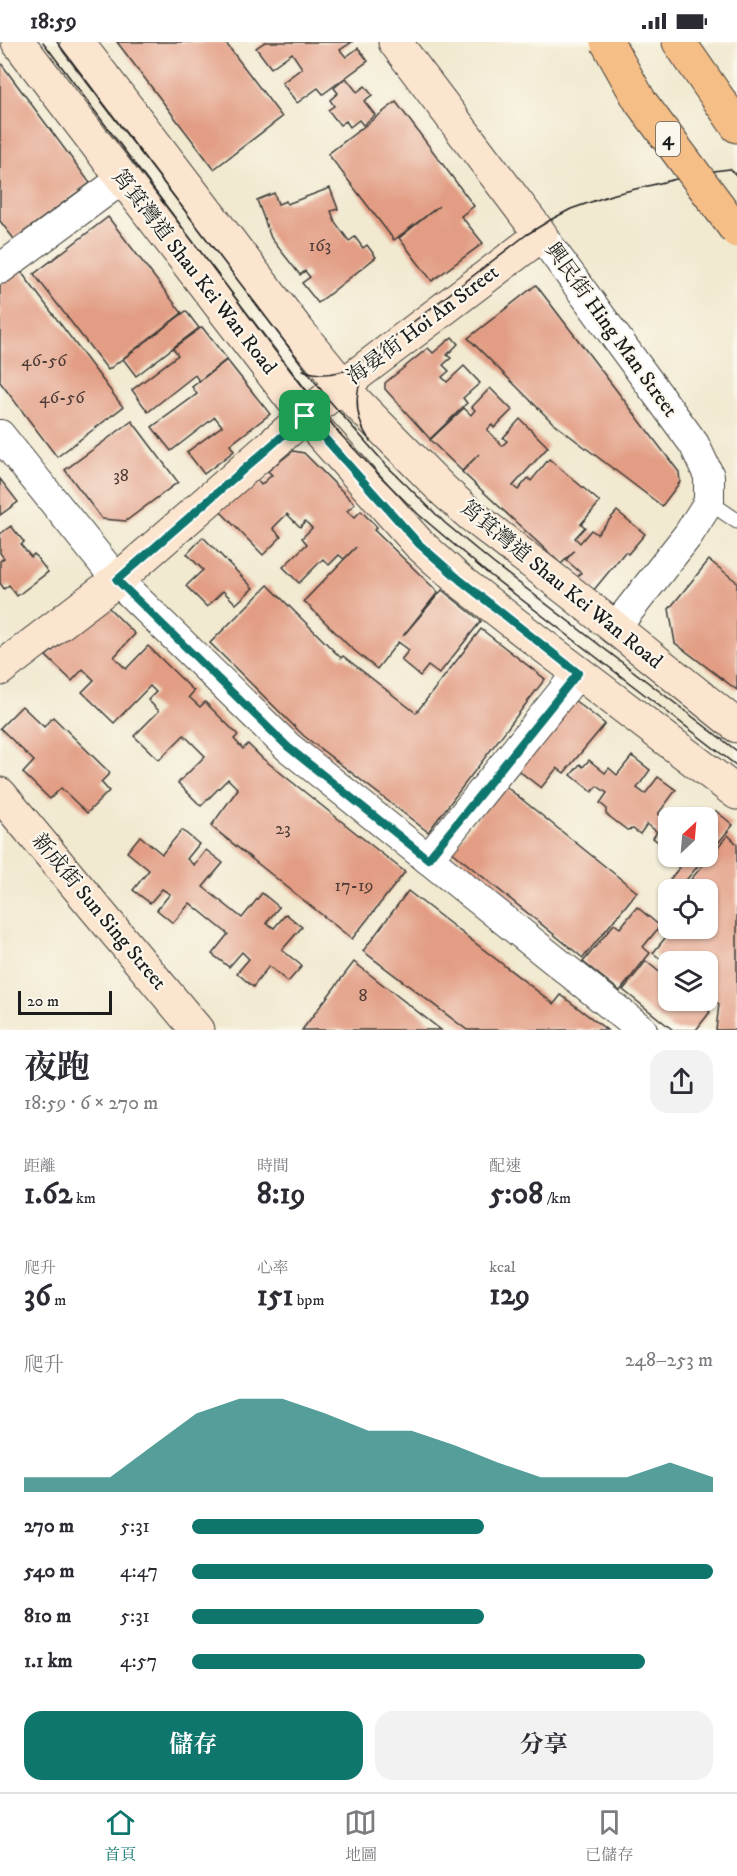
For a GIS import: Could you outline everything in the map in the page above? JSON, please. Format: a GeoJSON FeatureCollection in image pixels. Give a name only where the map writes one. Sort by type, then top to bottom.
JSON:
{"type":"FeatureCollection","features":[{"type":"Feature","properties":{"kind":"highway","name":"4"},"geometry":{"type":"LineString","coordinates":[[607,42],[640,101],[737,231]]}},
{"type":"Feature","properties":{"kind":"highway"},"geometry":{"type":"LineString","coordinates":[[680,42],[737,126]]}},
{"type":"Feature","properties":{"kind":"main road","name":"筲箕灣道 Shau Kei Wan Road"},"geometry":{"type":"LineString","coordinates":[[18,42],[305,416],[419,544],[460,580],[578,673],[737,793]]}},
{"type":"Feature","properties":{"kind":"main road","name":"筲箕灣道 Shau Kei Wan Road"},"geometry":{"type":"LineString","coordinates":[[77,42],[342,386],[444,491],[471,515],[737,726]]}},
{"type":"Feature","properties":{"kind":"main road","name":"興民街 Hing Man Street"},"geometry":{"type":"LineString","coordinates":[[395,42],[541,235]]}},
{"type":"Feature","properties":{"kind":"main road","name":"海晏街 Hoi An Street"},"geometry":{"type":"LineString","coordinates":[[0,669],[117,580],[342,386],[541,235]]}},
{"type":"Feature","properties":{"kind":"main road","name":"新成街 Sun Sing Street"},"geometry":{"type":"LineString","coordinates":[[0,794],[197,1030]]}},
{"type":"Feature","properties":{"kind":"street"},"geometry":{"type":"LineString","coordinates":[[0,269],[122,178]]}},
{"type":"Feature","properties":{"kind":"street","name":"興民街 Hing Man Street"},"geometry":{"type":"LineString","coordinates":[[541,235],[694,444],[709,476],[709,502]]}},
{"type":"Feature","properties":{"kind":"street"},"geometry":{"type":"LineString","coordinates":[[0,435],[117,580],[288,747],[642,1030]]}},
{"type":"Feature","properties":{"kind":"street"},"geometry":{"type":"LineString","coordinates":[[615,628],[688,535],[709,502]]}},
{"type":"Feature","properties":{"kind":"street"},"geometry":{"type":"LineString","coordinates":[[428,859],[578,673]]}},
{"type":"Feature","properties":{"kind":"lane"},"geometry":{"type":"LineString","coordinates":[[709,502],[737,521]]}},
{"type":"Feature","properties":{"kind":"building"},"geometry":{"type":"Polygon","coordinates":[[[117,42],[225,42],[282,117],[214,169],[117,42]]]}},
{"type":"Feature","properties":{"kind":"building"},"geometry":{"type":"Polygon","coordinates":[[[265,42],[352,42],[340,50],[346,57],[358,48],[368,61],[323,94],[318,88],[297,103],[282,83],[302,68],[292,53],[271,68],[256,48],[265,42]]]}},
{"type":"Feature","properties":{"kind":"building"},"geometry":{"type":"Polygon","coordinates":[[[0,62],[90,183],[14,239],[0,221],[0,62]]]}},
{"type":"Feature","properties":{"kind":"building"},"geometry":{"type":"Polygon","coordinates":[[[346,78],[357,92],[365,86],[372,95],[364,101],[375,115],[363,125],[359,120],[350,127],[346,121],[340,125],[328,110],[334,106],[330,100],[338,93],[334,88],[346,78]]]}},
{"type":"Feature","properties":{"kind":"building"},"geometry":{"type":"Polygon","coordinates":[[[396,102],[474,206],[461,216],[483,243],[432,281],[399,238],[439,206],[394,240],[328,154],[396,102]]]}},
{"type":"Feature","properties":{"kind":"building"},"geometry":{"type":"Polygon","coordinates":[[[330,188],[338,209],[331,211],[335,222],[349,241],[355,237],[363,248],[367,245],[376,257],[318,303],[302,283],[310,277],[305,271],[300,275],[271,238],[257,200],[274,193],[278,204],[286,201],[287,204],[330,188]]]}},
{"type":"Feature","properties":{"kind":"building"},"geometry":{"type":"Polygon","coordinates":[[[108,217],[182,313],[108,370],[34,274],[108,217]]]}},
{"type":"Feature","properties":{"kind":"building"},"geometry":{"type":"Polygon","coordinates":[[[19,269],[123,407],[57,457],[0,382],[0,283],[19,269]]]}},
{"type":"Feature","properties":{"kind":"building"},"geometry":{"type":"Polygon","coordinates":[[[536,285],[679,472],[680,482],[662,506],[553,423],[468,338],[536,285]]]}},
{"type":"Feature","properties":{"kind":"building"},"geometry":{"type":"Polygon","coordinates":[[[186,311],[199,328],[136,376],[123,359],[186,311]]]}},
{"type":"Feature","properties":{"kind":"building"},"geometry":{"type":"Polygon","coordinates":[[[202,327],[227,359],[199,381],[195,375],[148,412],[132,390],[178,355],[173,348],[202,327]]]}},
{"type":"Feature","properties":{"kind":"building"},"geometry":{"type":"Polygon","coordinates":[[[452,337],[458,344],[447,355],[451,358],[443,365],[449,371],[442,377],[447,382],[464,366],[480,383],[463,398],[467,403],[430,439],[385,389],[385,383],[428,348],[433,353],[452,337]]]}},
{"type":"Feature","properties":{"kind":"building"},"geometry":{"type":"Polygon","coordinates":[[[227,360],[270,414],[230,445],[234,451],[204,474],[187,452],[222,426],[215,417],[171,451],[152,427],[197,394],[192,387],[227,360]]]}},
{"type":"Feature","properties":{"kind":"building"},"geometry":{"type":"Polygon","coordinates":[[[490,388],[512,410],[494,428],[492,425],[487,430],[502,446],[507,441],[503,438],[520,419],[548,447],[513,486],[518,490],[528,478],[531,481],[549,459],[600,502],[581,524],[585,527],[575,538],[580,543],[591,530],[597,534],[617,511],[645,534],[628,554],[625,552],[593,591],[577,578],[581,573],[566,560],[574,551],[561,564],[462,472],[479,454],[462,471],[430,440],[464,408],[471,415],[475,410],[472,407],[490,388]]]}},
{"type":"Feature","properties":{"kind":"building"},"geometry":{"type":"Polygon","coordinates":[[[132,421],[178,482],[126,521],[102,519],[65,470],[132,421]]]}},
{"type":"Feature","properties":{"kind":"building"},"geometry":{"type":"Polygon","coordinates":[[[293,451],[304,453],[355,504],[347,511],[354,518],[361,511],[377,527],[374,530],[438,592],[403,636],[442,590],[481,621],[439,674],[428,666],[420,676],[401,660],[409,650],[398,642],[377,669],[350,647],[304,601],[356,547],[344,559],[339,555],[329,565],[323,559],[299,583],[283,567],[307,544],[302,538],[312,528],[305,521],[300,527],[287,514],[273,528],[281,537],[263,555],[220,511],[257,480],[261,485],[272,475],[268,471],[293,451]]]}},
{"type":"Feature","properties":{"kind":"building"},"geometry":{"type":"Polygon","coordinates":[[[0,479],[18,502],[0,515],[0,479]]]}},
{"type":"Feature","properties":{"kind":"building"},"geometry":{"type":"Polygon","coordinates":[[[11,526],[24,542],[21,545],[31,557],[34,554],[48,572],[17,596],[9,585],[4,589],[0,583],[0,561],[4,558],[0,553],[0,534],[11,526]]]}},
{"type":"Feature","properties":{"kind":"building"},"geometry":{"type":"Polygon","coordinates":[[[203,537],[253,588],[236,604],[223,591],[207,607],[186,586],[203,570],[187,554],[203,537]]]}},
{"type":"Feature","properties":{"kind":"building"},"geometry":{"type":"Polygon","coordinates":[[[709,560],[737,582],[737,690],[675,643],[669,609],[709,560]]]}},
{"type":"Feature","properties":{"kind":"building"},"geometry":{"type":"Polygon","coordinates":[[[268,585],[341,658],[343,656],[416,713],[481,629],[545,679],[428,832],[304,736],[210,643],[268,585]]]}},
{"type":"Feature","properties":{"kind":"building"},"geometry":{"type":"Polygon","coordinates":[[[107,606],[135,634],[114,657],[126,669],[148,646],[194,691],[189,697],[200,707],[205,702],[238,735],[234,739],[243,749],[248,744],[262,758],[405,872],[352,939],[211,826],[238,789],[228,779],[201,806],[178,783],[205,756],[184,735],[159,760],[134,736],[159,711],[148,700],[156,692],[150,686],[114,723],[82,692],[94,680],[83,669],[72,681],[46,656],[107,606]]]}},
{"type":"Feature","properties":{"kind":"building"},"geometry":{"type":"Polygon","coordinates":[[[569,696],[605,724],[564,773],[557,768],[541,788],[514,767],[569,696]]]}},
{"type":"Feature","properties":{"kind":"building"},"geometry":{"type":"Polygon","coordinates":[[[22,706],[44,727],[53,717],[110,773],[101,782],[109,791],[87,813],[61,788],[50,799],[23,773],[34,761],[0,728],[22,706]]]}},
{"type":"Feature","properties":{"kind":"building"},"geometry":{"type":"Polygon","coordinates":[[[632,756],[650,770],[637,788],[645,794],[658,777],[676,790],[663,807],[658,807],[658,842],[653,838],[657,832],[647,824],[640,834],[633,829],[627,830],[606,814],[606,808],[600,803],[607,793],[597,786],[592,792],[571,775],[580,764],[583,767],[589,760],[605,773],[609,768],[617,775],[632,756]]]}},
{"type":"Feature","properties":{"kind":"building"},"geometry":{"type":"Polygon","coordinates":[[[504,785],[637,892],[583,958],[451,851],[504,785]]]}},
{"type":"Feature","properties":{"kind":"building"},"geometry":{"type":"Polygon","coordinates":[[[718,813],[733,825],[718,843],[718,813]]]}},
{"type":"Feature","properties":{"kind":"building"},"geometry":{"type":"Polygon","coordinates":[[[182,830],[199,844],[187,859],[194,865],[206,850],[223,863],[203,887],[242,918],[262,893],[279,907],[266,923],[274,928],[286,914],[302,927],[282,950],[302,966],[288,982],[269,966],[253,987],[237,973],[249,959],[242,952],[229,967],[212,954],[228,934],[190,903],[173,923],[157,910],[170,894],[162,889],[150,903],[133,890],[149,870],[127,852],[140,836],[162,854],[182,830]]]}},
{"type":"Feature","properties":{"kind":"building"},"geometry":{"type":"Polygon","coordinates":[[[728,835],[737,844],[737,1030],[716,1030],[719,1004],[718,951],[658,951],[658,957],[653,953],[664,939],[718,939],[718,879],[691,879],[701,867],[718,867],[718,847],[728,835]]]}},
{"type":"Feature","properties":{"kind":"building"},"geometry":{"type":"Polygon","coordinates":[[[697,867],[687,879],[670,879],[679,868],[697,867]]]}},
{"type":"Feature","properties":{"kind":"building"},"geometry":{"type":"Polygon","coordinates":[[[408,891],[554,1004],[561,995],[607,1030],[467,1030],[363,951],[408,891]]]}},
{"type":"Feature","properties":{"kind":"building"},"geometry":{"type":"Polygon","coordinates":[[[637,907],[658,924],[658,928],[643,947],[650,953],[620,991],[583,962],[614,924],[620,928],[637,907]]]}},
{"type":"Feature","properties":{"kind":"building"},"geometry":{"type":"Polygon","coordinates":[[[646,961],[658,971],[658,1011],[710,1012],[696,1030],[673,1030],[623,990],[646,961]]]}},
{"type":"Feature","properties":{"kind":"building"},"geometry":{"type":"Polygon","coordinates":[[[354,962],[441,1030],[302,1030],[354,962]]]}},
{"type":"Feature","properties":{"kind":"tram line"},"geometry":{"type":"LineString","coordinates":[[43,42],[276,352],[339,433],[379,475],[418,514],[486,572],[737,766]]}},
{"type":"Feature","properties":{"kind":"tram line"},"geometry":{"type":"LineString","coordinates":[[57,42],[328,399],[387,466],[445,523],[493,563],[737,751]]}},
{"type":"Feature","properties":{"kind":"tram line"},"geometry":{"type":"LineString","coordinates":[[303,370],[330,374],[356,366],[526,235],[571,209],[611,195],[705,172],[730,169],[737,176]]}},
{"type":"Feature","properties":{"kind":"tram line"},"geometry":{"type":"LineString","coordinates":[[370,441],[360,421],[357,399],[362,378],[373,359]]}},
{"type":"Feature","properties":{"kind":"route"},"geometry":{"type":"LineString","coordinates":[[305,416],[419,544],[460,580],[578,673],[428,859],[288,747],[117,580],[305,416]]}}]}
